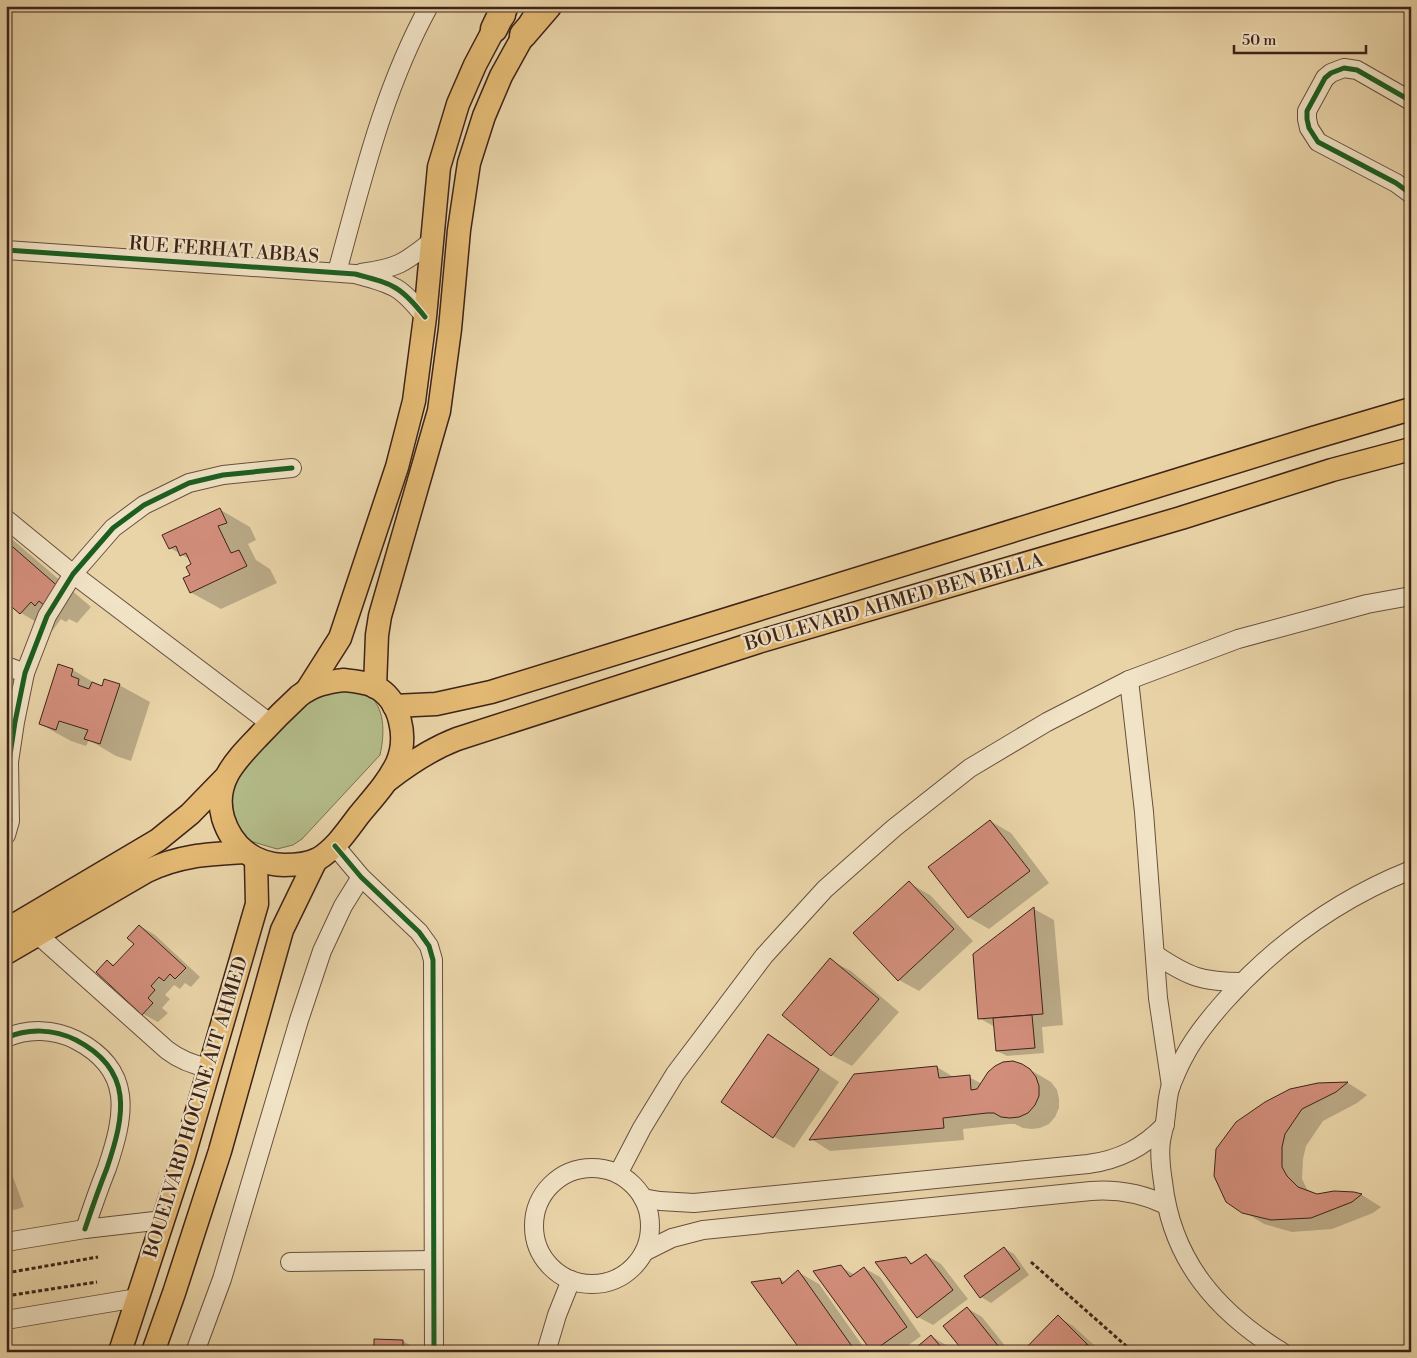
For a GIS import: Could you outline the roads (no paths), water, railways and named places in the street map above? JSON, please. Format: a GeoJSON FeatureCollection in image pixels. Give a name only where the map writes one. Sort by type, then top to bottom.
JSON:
{"type":"FeatureCollection","features":[{"type":"Feature","properties":{"kind":"highway"},"geometry":{"type":"LineString","coordinates":[[523,35],[548,6]]}},
{"type":"Feature","properties":{"kind":"main road"},"geometry":{"type":"LineString","coordinates":[[6,952],[18,925],[158,840],[190,814],[225,778],[234,762],[270,724],[307,690],[340,638],[397,467],[414,402],[439,167],[458,104],[475,64],[500,18],[510,6]]}},
{"type":"Feature","properties":{"kind":"main road"},"geometry":{"type":"LineString","coordinates":[[375,686],[377,636],[380,616],[439,411],[450,329],[459,230],[469,163],[484,116],[501,76],[540,6]]}},
{"type":"Feature","properties":{"kind":"main road","name":"BOULEVARD AHMED BEN BELLA"},"geometry":{"type":"LineString","coordinates":[[394,706],[436,704],[491,692],[1411,409]]}},
{"type":"Feature","properties":{"kind":"main road","name":"BOULEVARD AHMED BEN BELLA"},"geometry":{"type":"LineString","coordinates":[[388,780],[417,758],[436,747],[476,733],[758,642],[1181,518],[1332,470],[1411,449]]}},
{"type":"Feature","properties":{"kind":"main road"},"geometry":{"type":"LineString","coordinates":[[18,925],[162,863],[183,857],[200,854],[251,856],[273,864],[294,865],[316,860],[334,846],[388,780],[402,746],[401,728],[398,713],[394,706],[375,686],[344,680],[326,682],[307,690]]}},
{"type":"Feature","properties":{"kind":"main road"},"geometry":{"type":"LineString","coordinates":[[225,778],[221,795],[221,812],[226,828],[236,843],[251,856]]}},
{"type":"Feature","properties":{"kind":"main road","name":"BOUELVARD HOCINE AIT AHMED"},"geometry":{"type":"LineString","coordinates":[[120,1352],[163,1220],[257,904],[251,856]]}},
{"type":"Feature","properties":{"kind":"main road"},"geometry":{"type":"LineString","coordinates":[[153,1352],[220,1151],[282,930],[316,860]]}},
{"type":"Feature","properties":{"kind":"street"},"geometry":{"type":"LineString","coordinates":[[337,272],[389,90],[429,6]]}},
{"type":"Feature","properties":{"kind":"street"},"geometry":{"type":"LineString","coordinates":[[1411,102],[1357,70],[1344,68],[1331,73],[1325,78],[1308,111],[1307,119],[1309,128],[1318,142],[1390,180],[1411,194]]}},
{"type":"Feature","properties":{"kind":"street","name":"RUE FERHAT ABBAS"},"geometry":{"type":"LineString","coordinates":[[355,274],[395,267],[432,241]]}},
{"type":"Feature","properties":{"kind":"street","name":"RUE FERHAT ABBAS"},"geometry":{"type":"LineString","coordinates":[[6,250],[355,274],[396,287],[413,301],[424,317]]}},
{"type":"Feature","properties":{"kind":"street"},"geometry":{"type":"LineString","coordinates":[[6,835],[10,821],[9,762],[25,673],[47,616],[73,574],[113,528],[144,505],[189,483],[223,474],[292,468]]}},
{"type":"Feature","properties":{"kind":"street"},"geometry":{"type":"LineString","coordinates":[[6,519],[73,574],[270,724]]}},
{"type":"Feature","properties":{"kind":"street"},"geometry":{"type":"LineString","coordinates":[[618,1174],[642,1128],[675,1074],[764,956],[824,889],[894,828],[970,768],[1047,722],[1129,680],[1238,639],[1367,604],[1411,596]]}},
{"type":"Feature","properties":{"kind":"street"},"geometry":{"type":"LineString","coordinates":[[6,666],[25,673]]}},
{"type":"Feature","properties":{"kind":"street"},"geometry":{"type":"LineString","coordinates":[[1129,680],[1144,812],[1158,998],[1171,1086]]}},
{"type":"Feature","properties":{"kind":"street"},"geometry":{"type":"LineString","coordinates":[[334,846],[362,877],[419,932],[430,946],[434,960],[434,1352]]}},
{"type":"Feature","properties":{"kind":"street"},"geometry":{"type":"LineString","coordinates":[[1282,1352],[1249,1329],[1220,1304],[1204,1287],[1191,1268],[1181,1248],[1166,1205],[1161,1166],[1161,1141],[1171,1086],[1184,1056],[1199,1033],[1242,982],[1287,941],[1318,918],[1364,891],[1411,870]]}},
{"type":"Feature","properties":{"kind":"street"},"geometry":{"type":"LineString","coordinates":[[195,1352],[222,1279],[299,1020],[322,951],[343,906],[362,877]]}},
{"type":"Feature","properties":{"kind":"street"},"geometry":{"type":"LineString","coordinates":[[18,925],[167,1050],[183,1061],[209,1068]]}},
{"type":"Feature","properties":{"kind":"street"},"geometry":{"type":"LineString","coordinates":[[1156,955],[1179,970],[1204,980],[1242,982]]}},
{"type":"Feature","properties":{"kind":"street"},"geometry":{"type":"LineString","coordinates":[[6,1038],[17,1033],[38,1030],[67,1036],[92,1048],[109,1065],[119,1088],[122,1112],[118,1136],[85,1229]]}},
{"type":"Feature","properties":{"kind":"street"},"geometry":{"type":"LineString","coordinates":[[643,1198],[677,1203],[703,1202],[1088,1164],[1113,1160],[1125,1155],[1146,1142],[1165,1125]]}},
{"type":"Feature","properties":{"kind":"street"},"geometry":{"type":"LineString","coordinates":[[595,1168],[618,1174],[628,1180],[643,1198],[647,1208],[650,1230],[644,1252],[631,1269],[613,1280],[592,1284],[571,1280],[560,1275],[551,1267],[538,1248],[534,1237],[534,1225],[538,1203],[552,1184],[572,1171],[595,1168]]}},
{"type":"Feature","properties":{"kind":"street"},"geometry":{"type":"LineString","coordinates":[[644,1252],[672,1238],[703,1230],[1091,1191],[1116,1190],[1129,1192],[1166,1205]]}},
{"type":"Feature","properties":{"kind":"street"},"geometry":{"type":"LineString","coordinates":[[6,1242],[85,1229],[163,1220]]}},
{"type":"Feature","properties":{"kind":"street"},"geometry":{"type":"LineString","coordinates":[[290,1262],[433,1260]]}},
{"type":"Feature","properties":{"kind":"street"},"geometry":{"type":"LineString","coordinates":[[546,1352],[557,1315],[571,1280]]}},
{"type":"Feature","properties":{"kind":"street"},"geometry":{"type":"LineString","coordinates":[[6,1320],[137,1298]]}}]}
